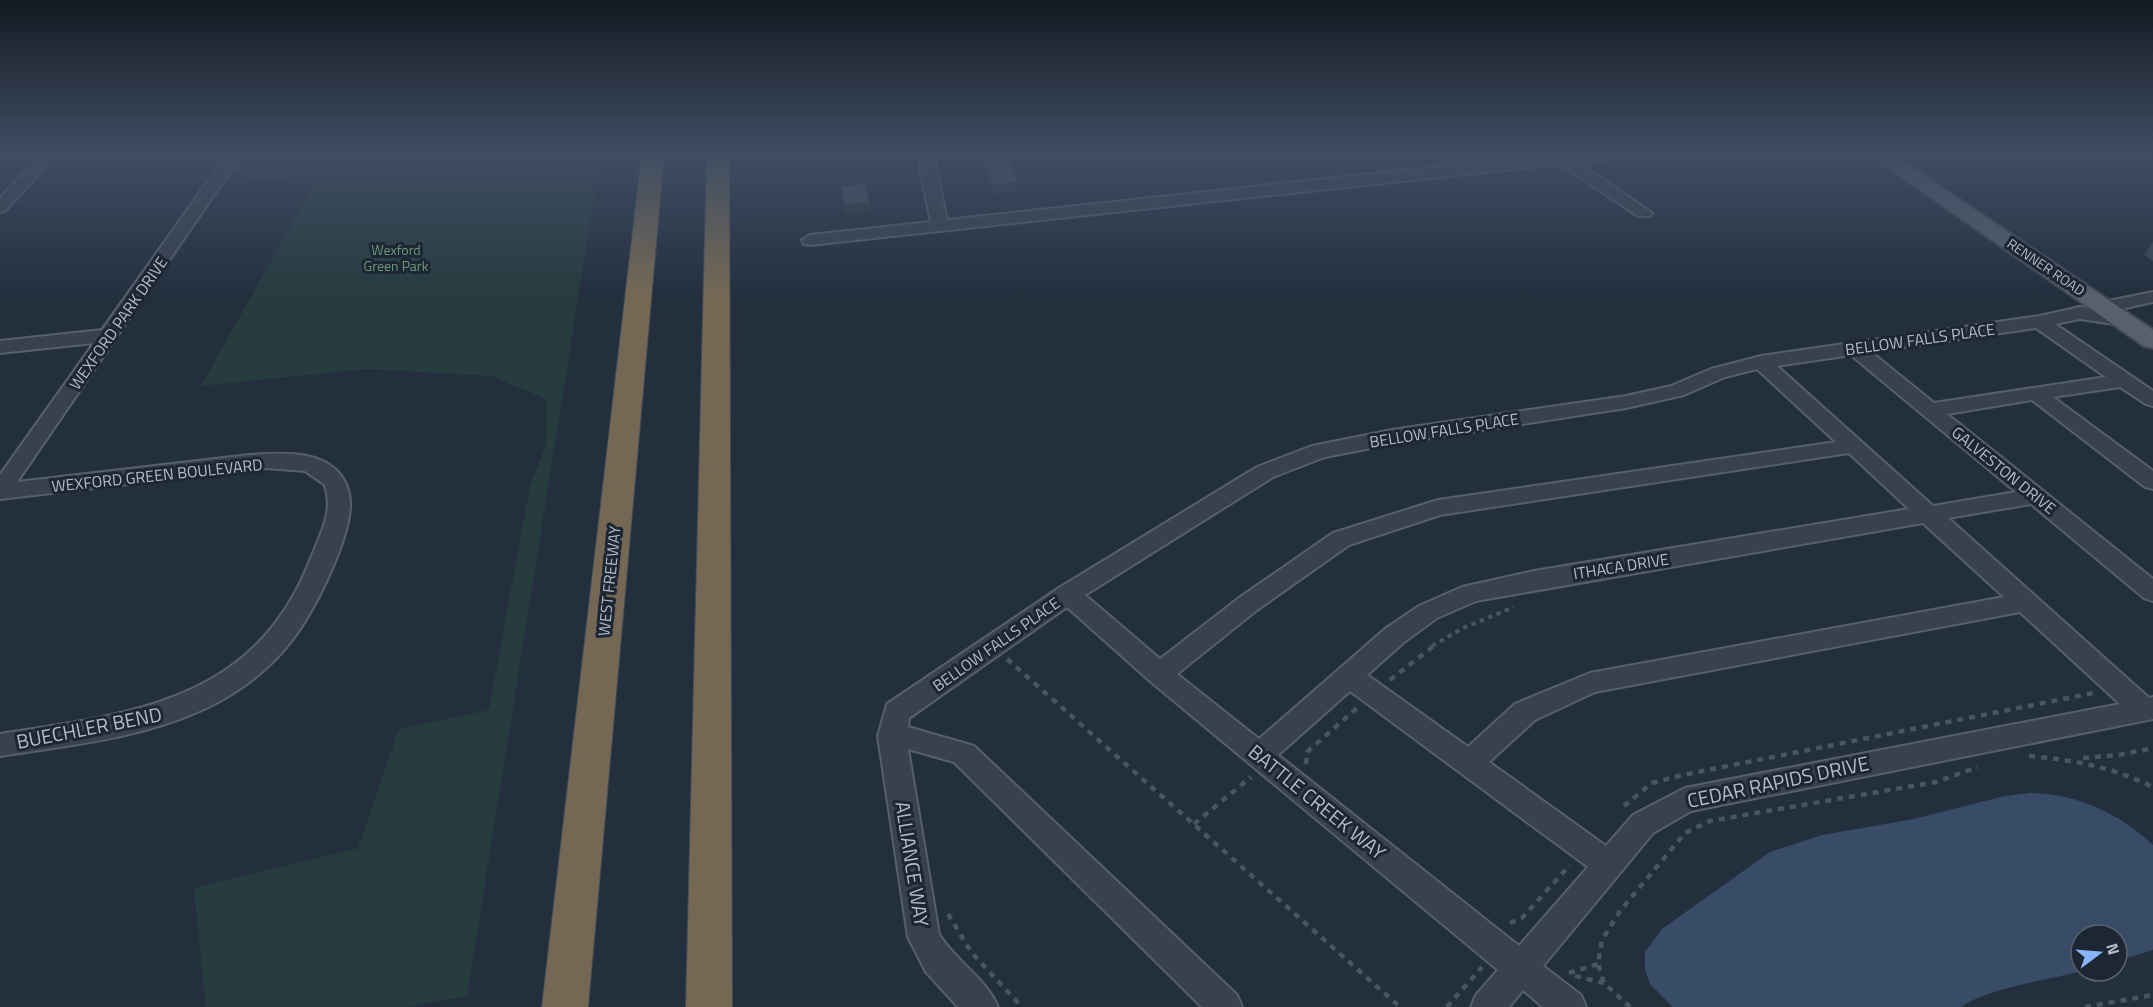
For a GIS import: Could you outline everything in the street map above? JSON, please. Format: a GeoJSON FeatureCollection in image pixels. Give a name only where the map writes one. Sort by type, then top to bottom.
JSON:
{"type":"FeatureCollection","features":[{"type":"Feature","properties":{"kind":"highway","name":"WEST FREEWAY"},"geometry":{"type":"LineString","coordinates":[[565,1007],[648,201]]}},
{"type":"Feature","properties":{"kind":"highway"},"geometry":{"type":"LineString","coordinates":[[710,1007],[718,201]]}},
{"type":"Feature","properties":{"kind":"main road","name":"RENNER ROAD"},"geometry":{"type":"LineString","coordinates":[[1946,201],[2099,309],[2153,341]]}},
{"type":"Feature","properties":{"kind":"street","name":"WEXFORD PARK DRIVE"},"geometry":{"type":"LineString","coordinates":[[0,491],[203,201]]}},
{"type":"Feature","properties":{"kind":"street"},"geometry":{"type":"LineString","coordinates":[[935,201],[940,226]]}},
{"type":"Feature","properties":{"kind":"street"},"geometry":{"type":"LineString","coordinates":[[810,240],[1165,201]]}},
{"type":"Feature","properties":{"kind":"street"},"geometry":{"type":"LineString","coordinates":[[1626,201],[1644,213]]}},
{"type":"Feature","properties":{"kind":"street","name":"BELLOW FALLS PLACE"},"geometry":{"type":"LineString","coordinates":[[892,736],[897,712],[1068,594],[1265,472],[1320,451],[1392,437],[1626,402],[1677,391],[1718,374],[1761,362],[2040,322],[2153,297]]}},
{"type":"Feature","properties":{"kind":"street"},"geometry":{"type":"LineString","coordinates":[[2040,322],[2153,400]]}},
{"type":"Feature","properties":{"kind":"street"},"geometry":{"type":"LineString","coordinates":[[0,348],[111,335]]}},
{"type":"Feature","properties":{"kind":"street","name":"GALVESTON DRIVE"},"geometry":{"type":"LineString","coordinates":[[1854,348],[2153,592]]}},
{"type":"Feature","properties":{"kind":"street"},"geometry":{"type":"LineString","coordinates":[[1761,362],[2119,687],[2149,709]]}},
{"type":"Feature","properties":{"kind":"street"},"geometry":{"type":"LineString","coordinates":[[1930,410],[2124,380]]}},
{"type":"Feature","properties":{"kind":"street"},"geometry":{"type":"LineString","coordinates":[[2036,393],[2153,482]]}},
{"type":"Feature","properties":{"kind":"street"},"geometry":{"type":"LineString","coordinates":[[1159,674],[1248,604],[1341,539],[1438,508],[1852,446]]}},
{"type":"Feature","properties":{"kind":"street","name":"WEXFORD GREEN BOULEVARD"},"geometry":{"type":"LineString","coordinates":[[0,491],[232,464],[287,462],[312,465],[327,474],[337,487],[341,504],[329,546],[304,603],[286,632],[243,676]]}},
{"type":"Feature","properties":{"kind":"street","name":"ITHACA DRIVE"},"geometry":{"type":"LineString","coordinates":[[1259,763],[1394,636],[1428,612],[1471,593],[1546,578],[1930,516],[2036,496]]}},
{"type":"Feature","properties":{"kind":"street","name":"BATTLE CREEK WAY"},"geometry":{"type":"LineString","coordinates":[[1068,594],[1259,763],[1569,1007]]}},
{"type":"Feature","properties":{"kind":"street"},"geometry":{"type":"LineString","coordinates":[[1470,763],[1525,712],[1590,683],[2025,602]]}},
{"type":"Feature","properties":{"kind":"street","name":"BUECHLER BEND"},"geometry":{"type":"LineString","coordinates":[[0,745],[105,729],[146,720],[185,706],[243,676]]}},
{"type":"Feature","properties":{"kind":"street"},"geometry":{"type":"LineString","coordinates":[[1350,676],[1597,856]]}},
{"type":"Feature","properties":{"kind":"street","name":"CEDAR RAPIDS DRIVE"},"geometry":{"type":"LineString","coordinates":[[1488,1007],[1521,968],[1597,856],[1643,824],[1685,800],[2149,709]]}},
{"type":"Feature","properties":{"kind":"street"},"geometry":{"type":"LineString","coordinates":[[892,736],[918,739],[952,748],[964,754],[1225,1007]]}},
{"type":"Feature","properties":{"kind":"street","name":"ALLIANCE WAY"},"geometry":{"type":"LineString","coordinates":[[892,736],[924,937],[937,961],[981,1007]]}},
{"type":"Feature","properties":{"kind":"path"},"geometry":{"type":"LineString","coordinates":[[1308,767],[1304,761],[1307,752],[1444,636],[1485,617],[1526,604]]}},
{"type":"Feature","properties":{"kind":"path"},"geometry":{"type":"LineString","coordinates":[[1000,653],[1400,1007]]}},
{"type":"Feature","properties":{"kind":"path"},"geometry":{"type":"LineString","coordinates":[[1618,813],[1633,796],[1652,783],[1678,776],[2119,687]]}},
{"type":"Feature","properties":{"kind":"path"},"geometry":{"type":"LineString","coordinates":[[2076,759],[2119,755],[2153,748]]}},
{"type":"Feature","properties":{"kind":"path"},"geometry":{"type":"LineString","coordinates":[[2024,755],[2076,759],[2113,768],[2153,787]]}},
{"type":"Feature","properties":{"kind":"path"},"geometry":{"type":"LineString","coordinates":[[1194,825],[1259,763]]}},
{"type":"Feature","properties":{"kind":"path"},"geometry":{"type":"LineString","coordinates":[[1604,983],[1598,963],[1602,940],[1620,910],[1673,845],[1695,827],[1727,818],[1936,782],[1983,765]]}},
{"type":"Feature","properties":{"kind":"path"},"geometry":{"type":"LineString","coordinates":[[1505,921],[1512,924],[1522,918],[1597,856]]}},
{"type":"Feature","properties":{"kind":"path"},"geometry":{"type":"LineString","coordinates":[[945,908],[953,927],[1022,1007]]}},
{"type":"Feature","properties":{"kind":"path"},"geometry":{"type":"LineString","coordinates":[[1448,1007],[1486,962]]}},
{"type":"Feature","properties":{"kind":"path"},"geometry":{"type":"LineString","coordinates":[[1598,963],[1582,971],[1563,974],[1604,983],[1630,1007]]}},
{"type":"Feature","properties":{"kind":"path"},"geometry":{"type":"LineString","coordinates":[[2085,1007],[2153,995]]}},
{"type":"Feature","properties":{"kind":"green space","name":"Wexford Green Park"},"geometry":{"type":"Polygon","coordinates":[[[304,201],[594,201],[467,996],[407,1007],[206,1007],[194,888],[358,848],[399,729],[489,710],[530,486],[546,445],[546,399],[491,376],[367,369],[201,386],[304,201]]]}},
{"type":"Feature","properties":{"kind":"water"},"geometry":{"type":"Polygon","coordinates":[[[2048,794],[2081,801],[2112,815],[2153,845],[2153,950],[2129,957],[2129,923],[2069,923],[2069,974],[2019,985],[1973,1000],[1961,1007],[1673,1007],[1650,984],[1645,970],[1645,952],[1662,929],[1770,852],[1822,835],[1914,819],[2005,796],[2048,794]]]}},
{"type":"Feature","properties":{"kind":"building"},"geometry":{"type":"Polygon","coordinates":[[[843,201],[870,202],[844,205],[843,201]]]}}]}
